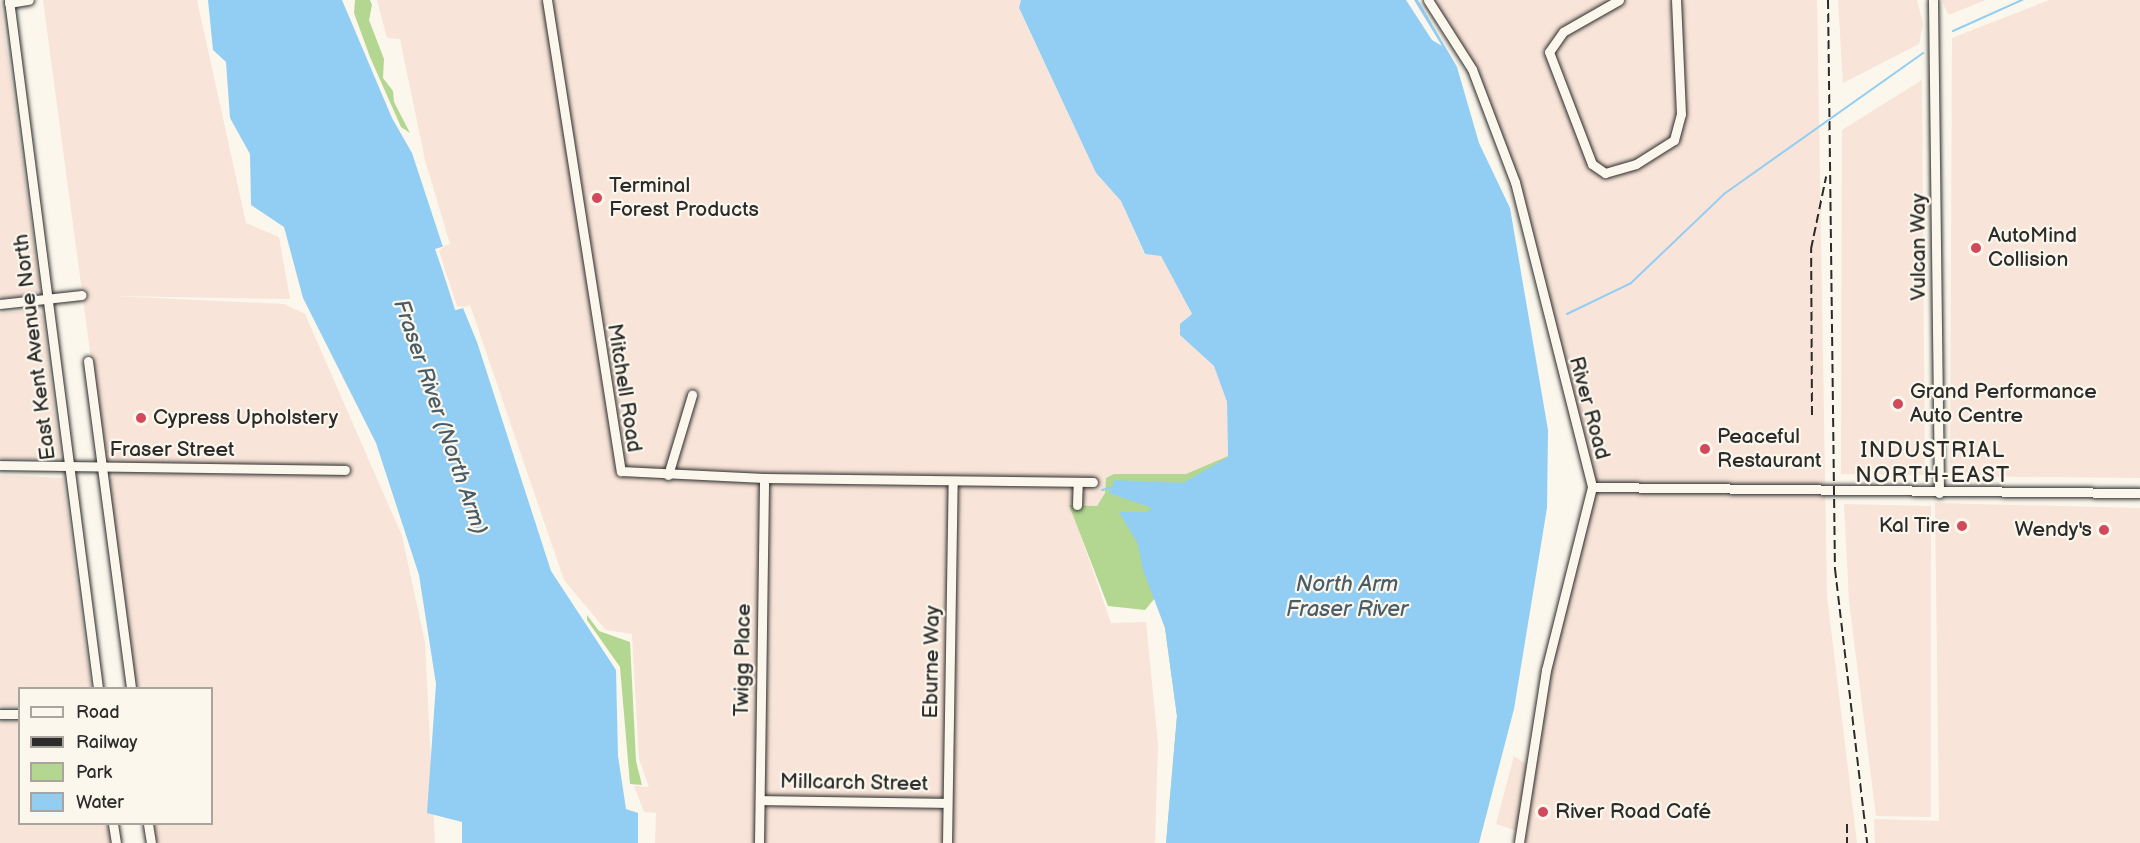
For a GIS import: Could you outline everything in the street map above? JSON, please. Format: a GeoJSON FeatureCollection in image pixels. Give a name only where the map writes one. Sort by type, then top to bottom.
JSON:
{"type":"FeatureCollection","features":[{"type":"Feature","properties":{"kind":"street"},"geometry":{"type":"LineString","coordinates":[[9,2],[29,0]]}},
{"type":"Feature","properties":{"kind":"street","name":"Mitchell Road"},"geometry":{"type":"LineString","coordinates":[[547,0],[616,458],[621,471],[765,478],[1094,482]]}},
{"type":"Feature","properties":{"kind":"street","name":"River Road"},"geometry":{"type":"LineString","coordinates":[[1428,0],[1472,69],[1515,182],[1592,487],[1546,670],[1519,843]]}},
{"type":"Feature","properties":{"kind":"street"},"geometry":{"type":"LineString","coordinates":[[1619,0],[1563,32],[1549,52],[1592,164],[1605,173],[1636,164],[1674,140],[1681,114],[1676,0]]}},
{"type":"Feature","properties":{"kind":"street","name":"Vulcan Way"},"geometry":{"type":"LineString","coordinates":[[1933,0],[1939,493]]}},
{"type":"Feature","properties":{"kind":"street","name":"East Kent Avenue North"},"geometry":{"type":"LineString","coordinates":[[9,2],[48,300],[67,467],[98,687]]}},
{"type":"Feature","properties":{"kind":"street"},"geometry":{"type":"LineString","coordinates":[[0,304],[82,295]]}},
{"type":"Feature","properties":{"kind":"street"},"geometry":{"type":"LineString","coordinates":[[88,361],[131,687]]}},
{"type":"Feature","properties":{"kind":"street"},"geometry":{"type":"LineString","coordinates":[[668,475],[692,395]]}},
{"type":"Feature","properties":{"kind":"street","name":"Fraser Street"},"geometry":{"type":"LineString","coordinates":[[0,465],[345,470]]}},
{"type":"Feature","properties":{"kind":"street","name":"Twigg Place"},"geometry":{"type":"LineString","coordinates":[[759,843],[765,478]]}},
{"type":"Feature","properties":{"kind":"street","name":"Eburne Way"},"geometry":{"type":"LineString","coordinates":[[947,843],[952,481]]}},
{"type":"Feature","properties":{"kind":"street"},"geometry":{"type":"LineString","coordinates":[[1077,505],[1078,482]]}},
{"type":"Feature","properties":{"kind":"street"},"geometry":{"type":"LineString","coordinates":[[1592,487],[1939,493],[2140,493]]}},
{"type":"Feature","properties":{"kind":"street"},"geometry":{"type":"LineString","coordinates":[[0,714],[18,714]]}},
{"type":"Feature","properties":{"kind":"street","name":"Millcarch Street"},"geometry":{"type":"LineString","coordinates":[[760,800],[947,803]]}},
{"type":"Feature","properties":{"kind":"street"},"geometry":{"type":"LineString","coordinates":[[113,825],[116,843]]}},
{"type":"Feature","properties":{"kind":"street"},"geometry":{"type":"LineString","coordinates":[[148,825],[151,843]]}},
{"type":"Feature","properties":{"kind":"shaded area"},"geometry":{"type":"Polygon","coordinates":[[[0,0],[40,288],[35,295],[0,298],[0,0]]]}},
{"type":"Feature","properties":{"kind":"shaded area"},"geometry":{"type":"Polygon","coordinates":[[[43,0],[197,0],[246,223],[279,237],[290,299],[114,296],[284,304],[305,314],[402,536],[425,642],[435,843],[156,843],[153,825],[213,825],[213,687],[136,687],[108,483],[113,476],[111,461],[104,456],[43,0]]]}},
{"type":"Feature","properties":{"kind":"shaded area"},"geometry":{"type":"Polygon","coordinates":[[[377,0],[1021,0],[1019,9],[1096,173],[1121,201],[1144,254],[1161,255],[1192,315],[1180,335],[1214,366],[1227,402],[1228,456],[1186,474],[1114,474],[1106,478],[1105,493],[1097,506],[1070,505],[1111,623],[1146,622],[1158,744],[1155,843],[655,843],[656,813],[644,812],[634,786],[649,787],[639,759],[632,634],[606,630],[564,580],[470,305],[456,310],[435,249],[450,244],[425,160],[400,39],[387,38],[377,0]]]}},
{"type":"Feature","properties":{"kind":"shaded area"},"geometry":{"type":"Polygon","coordinates":[[[1428,0],[1817,0],[1827,596],[1857,843],[1519,843],[1546,670],[1592,487],[1515,182],[1472,69],[1428,0]]]}},
{"type":"Feature","properties":{"kind":"shaded area"},"geometry":{"type":"Polygon","coordinates":[[[1838,0],[1917,0],[1923,24],[1919,44],[1843,83],[1838,0]]]}},
{"type":"Feature","properties":{"kind":"shaded area"},"geometry":{"type":"Polygon","coordinates":[[[1942,0],[1986,0],[1948,15],[1942,0]]]}},
{"type":"Feature","properties":{"kind":"shaded area"},"geometry":{"type":"Polygon","coordinates":[[[2049,0],[2140,0],[2140,478],[1950,476],[1952,38],[2049,0]]]}},
{"type":"Feature","properties":{"kind":"shaded area"},"geometry":{"type":"Polygon","coordinates":[[[1922,80],[1925,475],[1841,474],[1842,130],[1922,80]]]}},
{"type":"Feature","properties":{"kind":"shaded area"},"geometry":{"type":"Polygon","coordinates":[[[38,310],[43,316],[60,455],[54,460],[0,458],[0,313],[38,310]]]}},
{"type":"Feature","properties":{"kind":"shaded area"},"geometry":{"type":"Polygon","coordinates":[[[0,475],[63,478],[91,687],[18,687],[18,707],[0,706],[0,475]]]}},
{"type":"Feature","properties":{"kind":"shaded area"},"geometry":{"type":"Polygon","coordinates":[[[1935,503],[2140,508],[2140,843],[1875,843],[1874,819],[1939,821],[1935,503]]]}},
{"type":"Feature","properties":{"kind":"shaded area"},"geometry":{"type":"Polygon","coordinates":[[[1844,504],[1931,506],[1931,817],[1876,816],[1849,601],[1844,504]]]}},
{"type":"Feature","properties":{"kind":"shaded area"},"geometry":{"type":"Polygon","coordinates":[[[0,721],[18,721],[18,825],[109,825],[111,843],[0,843],[0,721]]]}},
{"type":"Feature","properties":{"kind":"shaded area"},"geometry":{"type":"Polygon","coordinates":[[[1514,756],[1529,766],[1517,831],[1496,824],[1514,756]]]}},
{"type":"Feature","properties":{"kind":"green space"},"geometry":{"type":"Polygon","coordinates":[[[355,0],[370,0],[372,5],[369,20],[384,59],[383,78],[393,91],[394,102],[410,133],[401,127],[370,57],[354,13],[355,0]]]}},
{"type":"Feature","properties":{"kind":"green space"},"geometry":{"type":"Polygon","coordinates":[[[1228,456],[1166,843],[1177,716],[1165,628],[1155,598],[1145,610],[1108,606],[1069,505],[1097,506],[1105,493],[1106,478],[1114,474],[1186,474],[1228,456]]]}},
{"type":"Feature","properties":{"kind":"green space"},"geometry":{"type":"Polygon","coordinates":[[[587,615],[599,631],[630,642],[636,761],[642,785],[630,784],[620,667],[587,620],[587,615]]]}},
{"type":"Feature","properties":{"kind":"water","name":"Fraser River (North Arm)"},"geometry":{"type":"Polygon","coordinates":[[[208,0],[342,0],[392,118],[412,153],[443,247],[436,249],[455,310],[463,308],[477,342],[551,571],[616,670],[618,756],[626,809],[638,813],[638,843],[462,843],[462,822],[427,813],[436,684],[419,575],[376,443],[303,298],[284,227],[251,205],[250,154],[230,118],[226,62],[213,50],[208,0]]]}},
{"type":"Feature","properties":{"kind":"water","name":"North Arm Fraser River"},"geometry":{"type":"Polygon","coordinates":[[[1021,0],[1418,0],[1457,67],[1479,143],[1510,208],[1548,430],[1547,508],[1514,709],[1479,843],[1166,843],[1177,716],[1165,628],[1143,570],[1138,544],[1119,512],[1147,512],[1152,508],[1109,493],[1115,480],[1183,483],[1228,457],[1227,402],[1214,366],[1180,335],[1180,324],[1192,314],[1161,256],[1145,254],[1121,201],[1096,173],[1019,8],[1021,0]]]}},
{"type":"Feature","properties":{"kind":"pier"},"geometry":{"type":"Polygon","coordinates":[[[1406,0],[1414,0],[1442,46],[1432,40],[1406,0]]]}},
{"type":"Feature","properties":{"kind":"pier"},"geometry":{"type":"Polygon","coordinates":[[[445,246],[439,251],[457,306],[465,307],[456,310],[435,249],[445,246]]]}},
{"type":"Feature","properties":{"kind":"waterway"},"geometry":{"type":"LineString","coordinates":[[1953,31],[2022,0]]}},
{"type":"Feature","properties":{"kind":"waterway"},"geometry":{"type":"LineString","coordinates":[[1567,314],[1631,283],[1724,194],[1923,53]]}},
{"type":"Feature","properties":{"kind":"waterway"},"geometry":{"type":"LineString","coordinates":[[1102,490],[1114,487]]}},
{"type":"Feature","properties":{"kind":"railway"},"geometry":{"type":"LineString","coordinates":[[1828,0],[1835,569],[1867,843]]}},
{"type":"Feature","properties":{"kind":"railway"},"geometry":{"type":"LineString","coordinates":[[1812,415],[1811,249],[1826,177]]}},
{"type":"Feature","properties":{"kind":"railway"},"geometry":{"type":"LineString","coordinates":[[1847,824],[1847,843]]}},
{"type":"Feature","properties":{"kind":"place","name":"Terminal Forest Products"},"geometry":{"type":"Point","coordinates":[597,198]}},
{"type":"Feature","properties":{"kind":"place","name":"AutoMind Collision"},"geometry":{"type":"Point","coordinates":[1976,248]}},
{"type":"Feature","properties":{"kind":"place","name":"Grand Performance Auto Centre"},"geometry":{"type":"Point","coordinates":[1898,404]}},
{"type":"Feature","properties":{"kind":"place","name":"Cypress Upholstery"},"geometry":{"type":"Point","coordinates":[141,418]}},
{"type":"Feature","properties":{"kind":"place","name":"Peaceful Restaurant"},"geometry":{"type":"Point","coordinates":[1705,449]}},
{"type":"Feature","properties":{"kind":"place","name":"Kal Tire"},"geometry":{"type":"Point","coordinates":[1962,526]}},
{"type":"Feature","properties":{"kind":"place","name":"Wendy's"},"geometry":{"type":"Point","coordinates":[2104,530]}},
{"type":"Feature","properties":{"kind":"place","name":"River Road Café"},"geometry":{"type":"Point","coordinates":[1543,812]}},
{"type":"Feature","properties":{"kind":"district","name":"INDUSTRIAL NORTH-EAST"},"geometry":{"type":"Point","coordinates":[1933,462]}}]}
